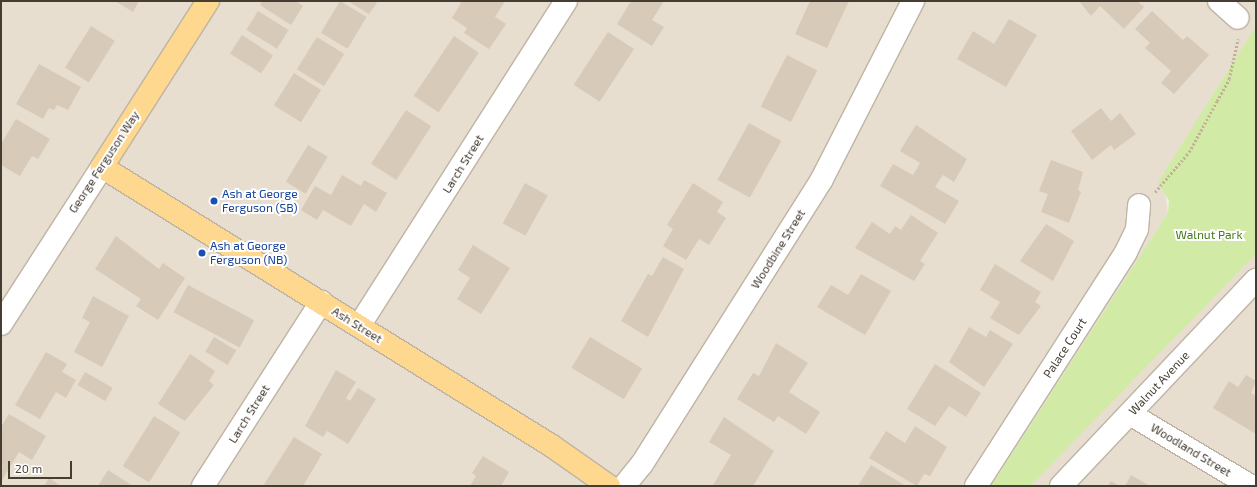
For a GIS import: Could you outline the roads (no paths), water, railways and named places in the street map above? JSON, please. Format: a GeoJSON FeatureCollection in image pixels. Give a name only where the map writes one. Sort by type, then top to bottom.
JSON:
{"type":"FeatureCollection","features":[{"type":"Feature","properties":{"kind":"main road","name":"George Ferguson Way"},"geometry":{"type":"LineString","coordinates":[[102,168],[208,1]]}},
{"type":"Feature","properties":{"kind":"main road","name":"Ash Street"},"geometry":{"type":"LineString","coordinates":[[102,168],[359,326],[599,483]]}},
{"type":"Feature","properties":{"kind":"street","name":"Larch Street"},"geometry":{"type":"LineString","coordinates":[[359,326],[566,1]]}},
{"type":"Feature","properties":{"kind":"street","name":"Woodbine Street"},"geometry":{"type":"LineString","coordinates":[[624,486],[642,464],[822,179],[912,1]]}},
{"type":"Feature","properties":{"kind":"street"},"geometry":{"type":"LineString","coordinates":[[1219,1],[1238,18]]}},
{"type":"Feature","properties":{"kind":"street","name":"George Ferguson Way"},"geometry":{"type":"LineString","coordinates":[[1,324],[9,295],[102,168]]}},
{"type":"Feature","properties":{"kind":"street","name":"Palace Court"},"geometry":{"type":"LineString","coordinates":[[976,486],[1126,252],[1137,229],[1139,205]]}},
{"type":"Feature","properties":{"kind":"street","name":"Walnut Avenue"},"geometry":{"type":"LineString","coordinates":[[1062,486],[1256,280]]}},
{"type":"Feature","properties":{"kind":"street","name":"Larch Street"},"geometry":{"type":"LineString","coordinates":[[203,486],[320,302]]}},
{"type":"Feature","properties":{"kind":"street","name":"Woodland Street"},"geometry":{"type":"LineString","coordinates":[[1130,414],[1251,486]]}},
{"type":"Feature","properties":{"kind":"place","name":"Ash at George Ferguson (SB)"},"geometry":{"type":"Point","coordinates":[214,201]}},
{"type":"Feature","properties":{"kind":"place","name":"Ash at George Ferguson (NB)"},"geometry":{"type":"Point","coordinates":[202,253]}},
{"type":"Feature","properties":{"kind":"park label","name":"Walnut Park"},"geometry":{"type":"Point","coordinates":[1209,235]}}]}
